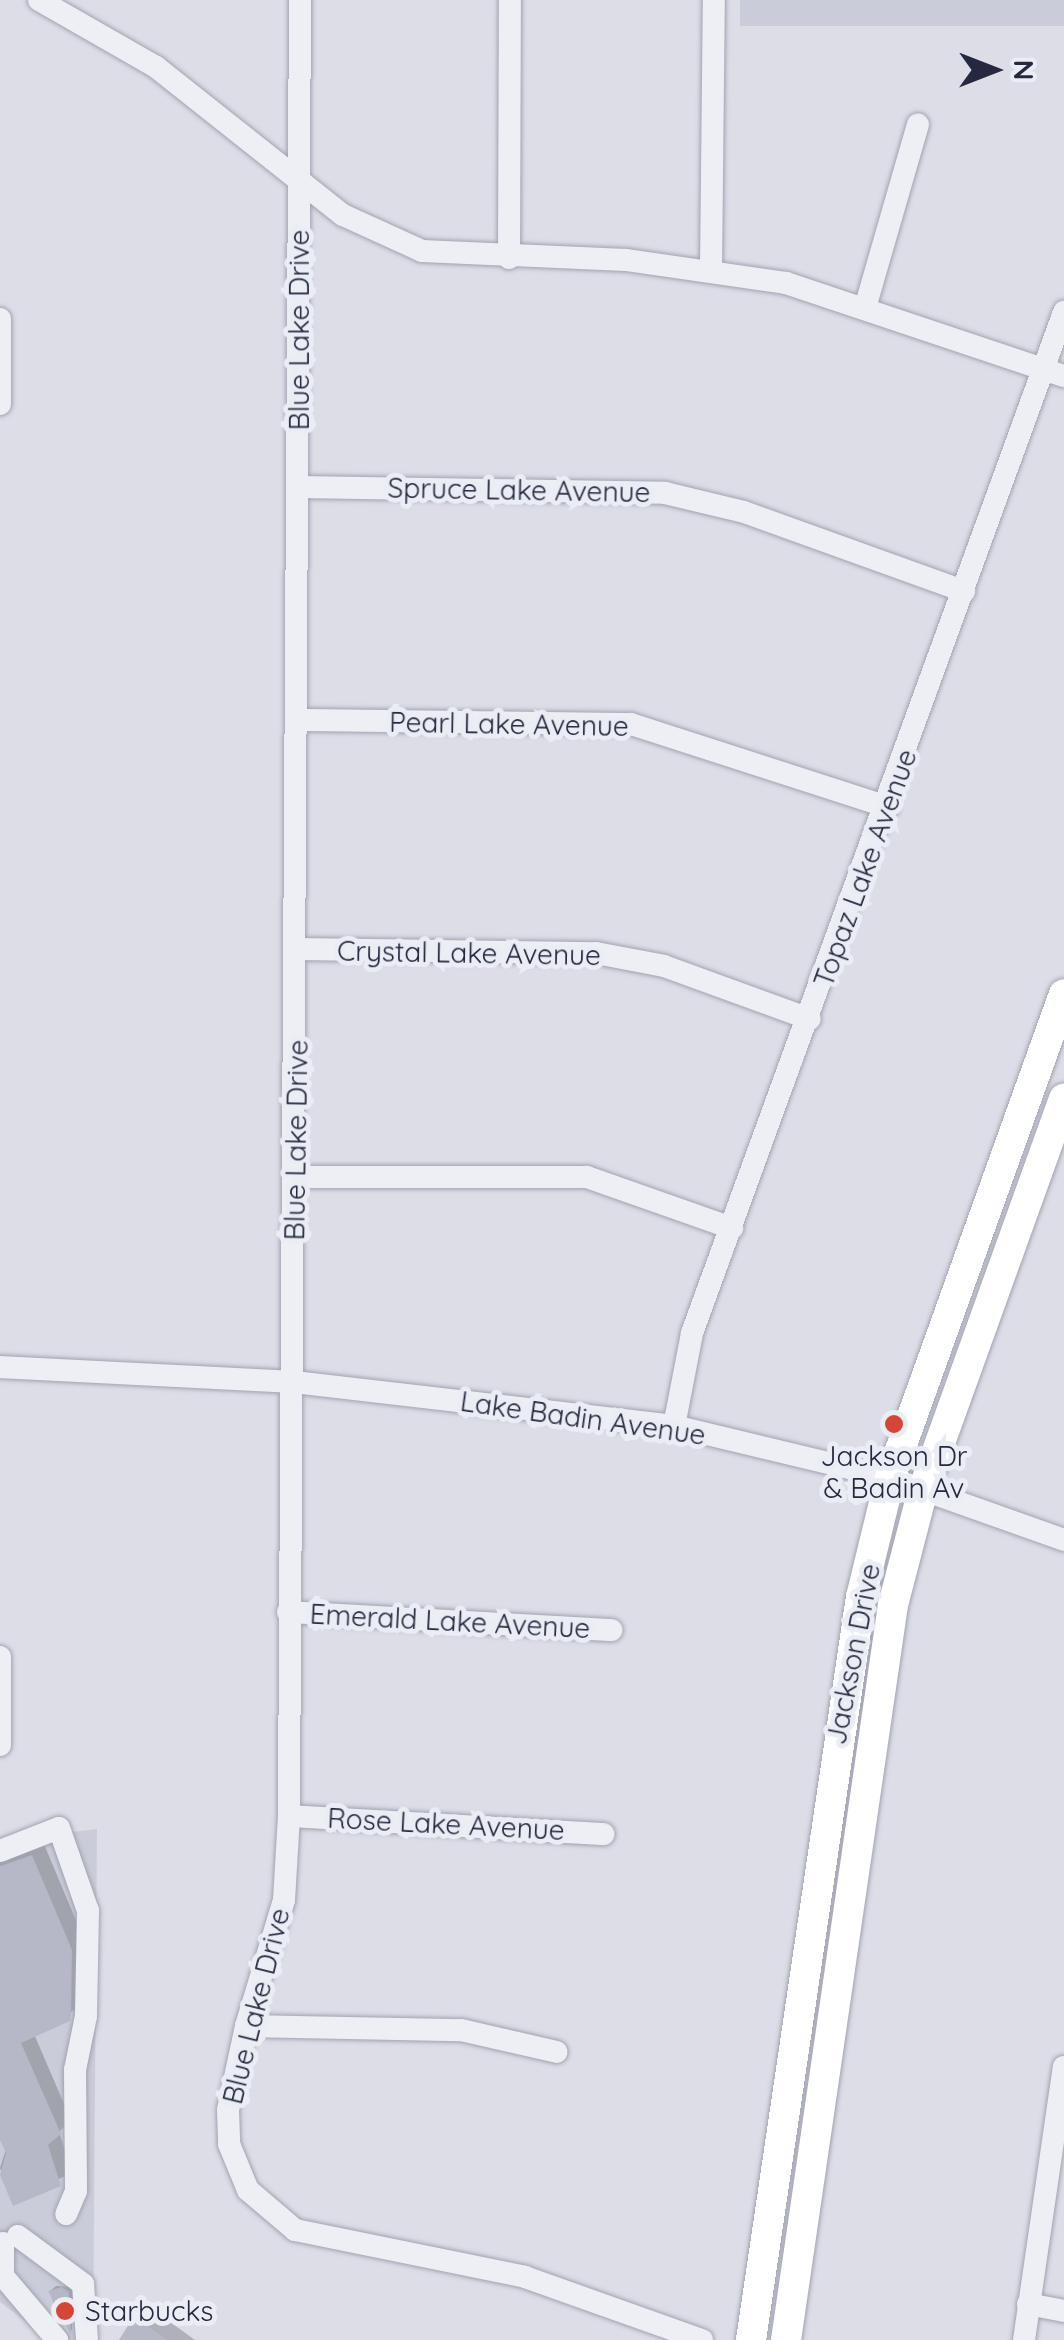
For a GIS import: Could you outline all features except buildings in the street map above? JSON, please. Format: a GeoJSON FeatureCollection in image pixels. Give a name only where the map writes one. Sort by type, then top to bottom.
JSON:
{"type":"FeatureCollection","features":[{"type":"Feature","properties":{"kind":"main road","name":"Jackson Drive"},"geometry":{"type":"LineString","coordinates":[[751,2340],[840,1711],[890,1478],[1064,994]]}},
{"type":"Feature","properties":{"kind":"main road","name":"Jackson Drive"},"geometry":{"type":"LineString","coordinates":[[786,2340],[881,1666],[923,1490],[1064,1099]]}},
{"type":"Feature","properties":{"kind":"street"},"geometry":{"type":"LineString","coordinates":[[40,0],[156,67],[252,139],[300,186],[422,250],[711,270],[865,308],[1053,374]]}},
{"type":"Feature","properties":{"kind":"street","name":"Blue Lake Drive"},"geometry":{"type":"LineString","coordinates":[[300,0],[298,949],[288,1612],[289,1816],[284,1900],[246,2026],[228,2110],[233,2160],[258,2203],[310,2235],[525,2277],[702,2340]]}},
{"type":"Feature","properties":{"kind":"street"},"geometry":{"type":"LineString","coordinates":[[509,258],[510,0]]}},
{"type":"Feature","properties":{"kind":"street"},"geometry":{"type":"LineString","coordinates":[[711,270],[714,0]]}},
{"type":"Feature","properties":{"kind":"street"},"geometry":{"type":"LineString","coordinates":[[865,308],[918,124]]}},
{"type":"Feature","properties":{"kind":"street","name":"Topaz Lake Avenue"},"geometry":{"type":"LineString","coordinates":[[674,1426],[692,1333],[964,591],[1053,374],[1064,312]]}},
{"type":"Feature","properties":{"kind":"street"},"geometry":{"type":"LineString","coordinates":[[0,319],[0,404]]}},
{"type":"Feature","properties":{"kind":"street","name":"Spruce Lake Avenue"},"geometry":{"type":"LineString","coordinates":[[298,487],[666,493],[744,512],[964,591]]}},
{"type":"Feature","properties":{"kind":"street","name":"Pearl Lake Avenue"},"geometry":{"type":"LineString","coordinates":[[297,720],[631,724],[888,807]]}},
{"type":"Feature","properties":{"kind":"street","name":"Crystal Lake Avenue"},"geometry":{"type":"LineString","coordinates":[[298,949],[596,953],[664,966],[810,1019]]}},
{"type":"Feature","properties":{"kind":"street"},"geometry":{"type":"LineString","coordinates":[[296,1177],[588,1177],[732,1228]]}},
{"type":"Feature","properties":{"kind":"street","name":"Lake Badin Avenue"},"geometry":{"type":"LineString","coordinates":[[0,1367],[112,1368],[208,1380],[294,1382],[674,1426],[890,1478],[1064,1540]]}},
{"type":"Feature","properties":{"kind":"street","name":"Emerald Lake Avenue"},"geometry":{"type":"LineString","coordinates":[[288,1612],[612,1630]]}},
{"type":"Feature","properties":{"kind":"street"},"geometry":{"type":"LineString","coordinates":[[0,1657],[0,1745]]}},
{"type":"Feature","properties":{"kind":"street","name":"Rose Lake Avenue"},"geometry":{"type":"LineString","coordinates":[[289,1816],[603,1834]]}},
{"type":"Feature","properties":{"kind":"street"},"geometry":{"type":"LineString","coordinates":[[0,1851],[59,1828],[88,1911],[86,2016],[75,2070],[76,2191],[66,2214]]}},
{"type":"Feature","properties":{"kind":"street"},"geometry":{"type":"LineString","coordinates":[[246,2026],[461,2030],[557,2052]]}},
{"type":"Feature","properties":{"kind":"street"},"geometry":{"type":"LineString","coordinates":[[1024,2340],[1064,2066]]}},
{"type":"Feature","properties":{"kind":"street"},"geometry":{"type":"LineString","coordinates":[[56,2340],[1,2282],[10,2240],[83,2284],[87,2340]]}},
{"type":"Feature","properties":{"kind":"street"},"geometry":{"type":"LineString","coordinates":[[1028,2304],[1064,2310]]}},
{"type":"Feature","properties":{"kind":"shaded area"},"geometry":{"type":"Polygon","coordinates":[[[740,0],[1064,0],[1064,26],[740,26],[740,0]]]}},
{"type":"Feature","properties":{"kind":"shaded area"},"geometry":{"type":"Polygon","coordinates":[[[97,1829],[93,2340],[50,2340],[0,2302],[0,1841],[97,1829]]]}},
{"type":"Feature","properties":{"kind":"place","name":"Jackson Dr & Badin Av"},"geometry":{"type":"Point","coordinates":[894,1424]}},
{"type":"Feature","properties":{"kind":"place","name":"Starbucks"},"geometry":{"type":"Point","coordinates":[65,2311]}}]}
